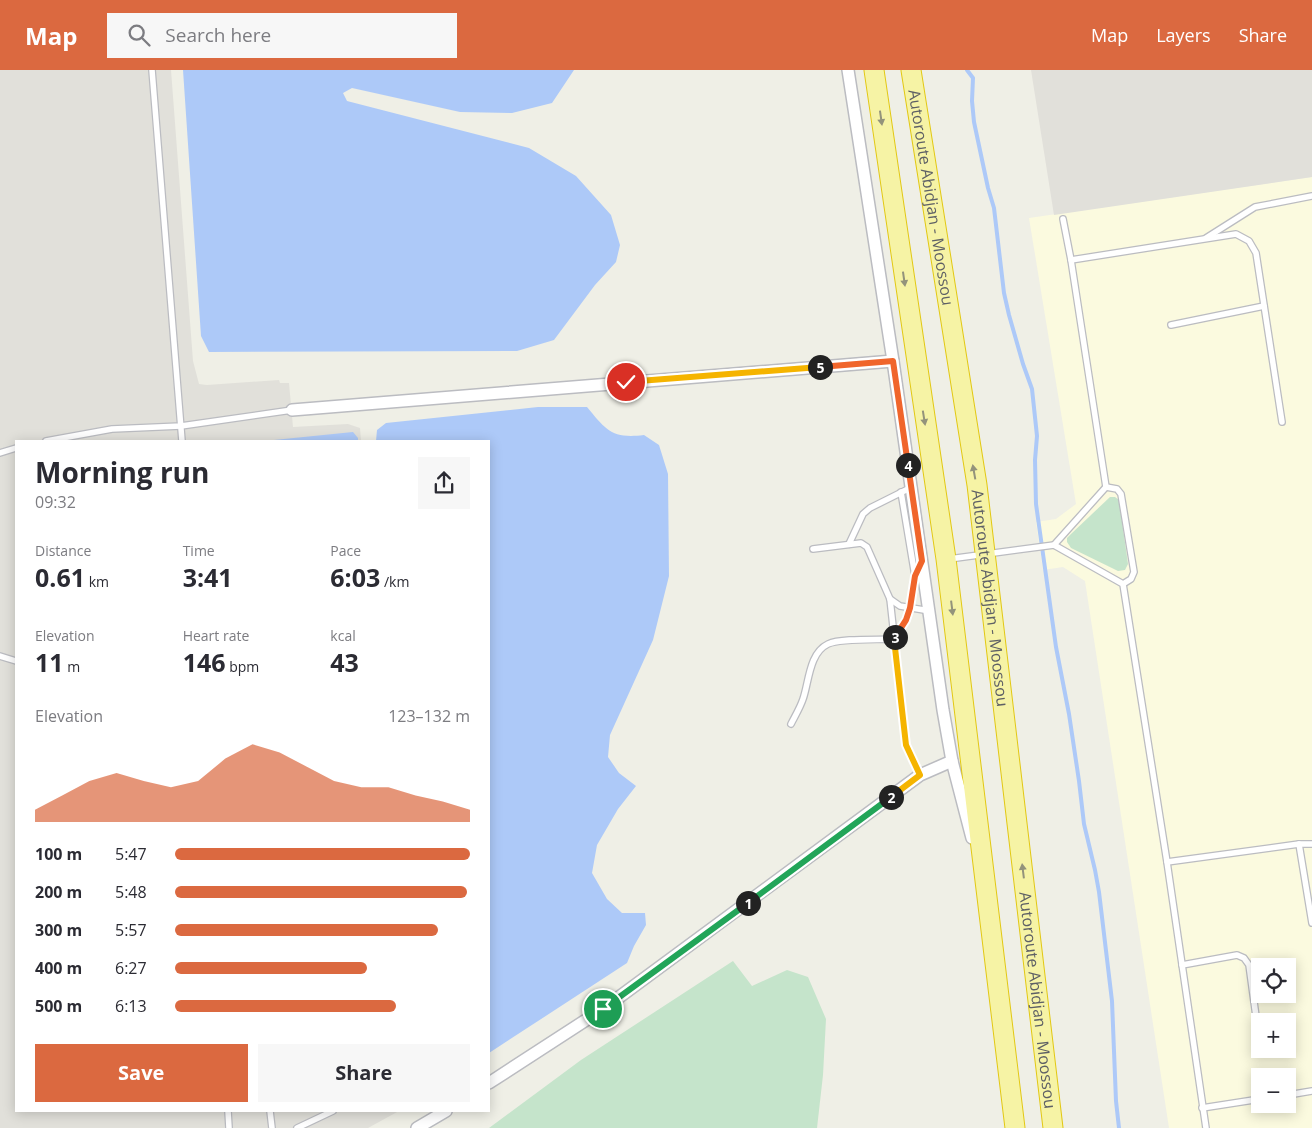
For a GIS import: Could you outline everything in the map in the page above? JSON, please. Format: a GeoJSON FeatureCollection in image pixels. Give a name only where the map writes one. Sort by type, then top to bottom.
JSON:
{"type":"FeatureCollection","features":[{"type":"Feature","properties":{"kind":"highway"},"geometry":{"type":"LineString","coordinates":[[874,70],[946,559],[1015,1128]]}},
{"type":"Feature","properties":{"kind":"highway","name":"Autoroute Abidjan - Moossou"},"geometry":{"type":"LineString","coordinates":[[911,70],[977,485],[1053,1128]]}},
{"type":"Feature","properties":{"kind":"street"},"geometry":{"type":"LineString","coordinates":[[848,70],[893,361],[906,490],[922,561],[952,761],[972,837],[995,1016],[1009,1081]]}},
{"type":"Feature","properties":{"kind":"street"},"geometry":{"type":"LineString","coordinates":[[292,410],[893,361]]}},
{"type":"Feature","properties":{"kind":"street"},"geometry":{"type":"LineString","coordinates":[[490,1082],[603,1009],[920,775],[952,761]]}},
{"type":"Feature","properties":{"kind":"street"},"geometry":{"type":"LineString","coordinates":[[417,1128],[444,1112]]}},
{"type":"Feature","properties":{"kind":"lane"},"geometry":{"type":"LineString","coordinates":[[152,70],[182,440]]}},
{"type":"Feature","properties":{"kind":"lane"},"geometry":{"type":"LineString","coordinates":[[1204,239],[1255,207],[1312,196]]}},
{"type":"Feature","properties":{"kind":"lane"},"geometry":{"type":"LineString","coordinates":[[1063,219],[1106,487]]}},
{"type":"Feature","properties":{"kind":"lane"},"geometry":{"type":"LineString","coordinates":[[1071,260],[1236,234],[1249,241],[1256,253],[1282,422]]}},
{"type":"Feature","properties":{"kind":"lane"},"geometry":{"type":"LineString","coordinates":[[1171,325],[1264,306]]}},
{"type":"Feature","properties":{"kind":"lane"},"geometry":{"type":"LineString","coordinates":[[52,440],[112,429],[181,426],[292,410]]}},
{"type":"Feature","properties":{"kind":"lane"},"geometry":{"type":"LineString","coordinates":[[0,453],[15,448]]}},
{"type":"Feature","properties":{"kind":"lane"},"geometry":{"type":"LineString","coordinates":[[1054,545],[1106,487]]}},
{"type":"Feature","properties":{"kind":"lane"},"geometry":{"type":"LineString","coordinates":[[1106,487],[1117,489],[1121,494],[1134,572],[1131,579],[1123,584]]}},
{"type":"Feature","properties":{"kind":"lane"},"geometry":{"type":"LineString","coordinates":[[850,544],[863,514],[875,504],[906,490],[915,576],[910,608],[906,620],[894,639]]}},
{"type":"Feature","properties":{"kind":"lane"},"geometry":{"type":"LineString","coordinates":[[813,549],[861,543],[867,547],[890,599],[906,745],[920,775]]}},
{"type":"Feature","properties":{"kind":"lane"},"geometry":{"type":"LineString","coordinates":[[946,559],[1054,545],[1123,584]]}},
{"type":"Feature","properties":{"kind":"lane"},"geometry":{"type":"LineString","coordinates":[[915,576],[922,561]]}},
{"type":"Feature","properties":{"kind":"lane"},"geometry":{"type":"LineString","coordinates":[[1123,584],[1167,862],[1206,1128]]}},
{"type":"Feature","properties":{"kind":"lane"},"geometry":{"type":"LineString","coordinates":[[890,599],[900,606],[930,611]]}},
{"type":"Feature","properties":{"kind":"lane"},"geometry":{"type":"LineString","coordinates":[[791,724],[803,699],[814,659],[829,643],[894,639]]}},
{"type":"Feature","properties":{"kind":"lane"},"geometry":{"type":"LineString","coordinates":[[0,656],[15,661]]}},
{"type":"Feature","properties":{"kind":"lane"},"geometry":{"type":"LineString","coordinates":[[1300,844],[1312,923]]}},
{"type":"Feature","properties":{"kind":"lane"},"geometry":{"type":"LineString","coordinates":[[1167,862],[1312,844]]}},
{"type":"Feature","properties":{"kind":"lane"},"geometry":{"type":"LineString","coordinates":[[1182,965],[1237,955],[1244,958],[1249,965],[1256,1013]]}},
{"type":"Feature","properties":{"kind":"lane"},"geometry":{"type":"LineString","coordinates":[[1296,1094],[1312,1092]]}},
{"type":"Feature","properties":{"kind":"lane"},"geometry":{"type":"LineString","coordinates":[[1202,1108],[1251,1101]]}},
{"type":"Feature","properties":{"kind":"lane"},"geometry":{"type":"LineString","coordinates":[[228,1112],[229,1128]]}},
{"type":"Feature","properties":{"kind":"lane"},"geometry":{"type":"LineString","coordinates":[[270,1112],[272,1128]]}},
{"type":"Feature","properties":{"kind":"lane"},"geometry":{"type":"LineString","coordinates":[[297,1128],[331,1112]]}},
{"type":"Feature","properties":{"kind":"shaded area"},"geometry":{"type":"Polygon","coordinates":[[[0,70],[171,70],[193,361],[199,384],[279,380],[280,383],[289,383],[293,427],[348,424],[360,428],[361,440],[15,440],[15,1112],[397,1112],[368,1128],[0,1128],[0,70]]]}},
{"type":"Feature","properties":{"kind":"shaded area"},"geometry":{"type":"Polygon","coordinates":[[[1031,70],[1312,70],[1312,177],[1054,215],[1031,70]]]}},
{"type":"Feature","properties":{"kind":"shaded area"},"geometry":{"type":"Polygon","coordinates":[[[1312,177],[1312,1128],[1169,1128],[1085,581],[1063,567],[1043,570],[1036,522],[1056,519],[1076,504],[1029,218],[1312,177]]]}},
{"type":"Feature","properties":{"kind":"shaded area"},"geometry":{"type":"Polygon","coordinates":[[[1110,497],[1115,497],[1119,500],[1128,564],[1125,570],[1118,571],[1071,548],[1067,542],[1067,538],[1110,497]]]}},
{"type":"Feature","properties":{"kind":"shaded area"},"geometry":{"type":"Polygon","coordinates":[[[733,961],[752,986],[787,970],[808,977],[826,1019],[823,1075],[817,1128],[489,1128],[581,1060],[733,961]]]}},
{"type":"Feature","properties":{"kind":"water"},"geometry":{"type":"Polygon","coordinates":[[[183,70],[574,70],[552,103],[512,113],[460,112],[352,88],[343,93],[347,101],[529,148],[576,176],[611,215],[620,245],[616,262],[595,285],[554,340],[517,351],[209,352],[201,336],[183,70]]]}},
{"type":"Feature","properties":{"kind":"water"},"geometry":{"type":"Polygon","coordinates":[[[538,407],[587,407],[599,422],[611,431],[624,436],[644,435],[659,445],[668,474],[669,576],[653,640],[610,735],[608,757],[619,773],[636,786],[618,809],[597,845],[592,873],[607,899],[622,913],[645,913],[646,925],[627,963],[490,1052],[490,440],[376,440],[377,430],[386,423],[538,407]]]}},
{"type":"Feature","properties":{"kind":"water"},"geometry":{"type":"Polygon","coordinates":[[[353,432],[358,438],[358,440],[274,440],[353,432]]]}},
{"type":"Feature","properties":{"kind":"waterway"},"geometry":{"type":"LineString","coordinates":[[967,70],[973,78],[972,101],[974,122],[994,208],[1004,293],[1023,364],[1032,389],[1037,436],[1035,460],[1036,504],[1084,824],[1099,892],[1112,1001],[1116,1101],[1119,1128]]}},
{"type":"Feature","properties":{"kind":"route"},"geometry":{"type":"LineString","coordinates":[[603,1009],[920,775],[906,745],[894,639],[906,620],[910,608],[915,576],[922,561],[893,361],[626,382]]}}]}
